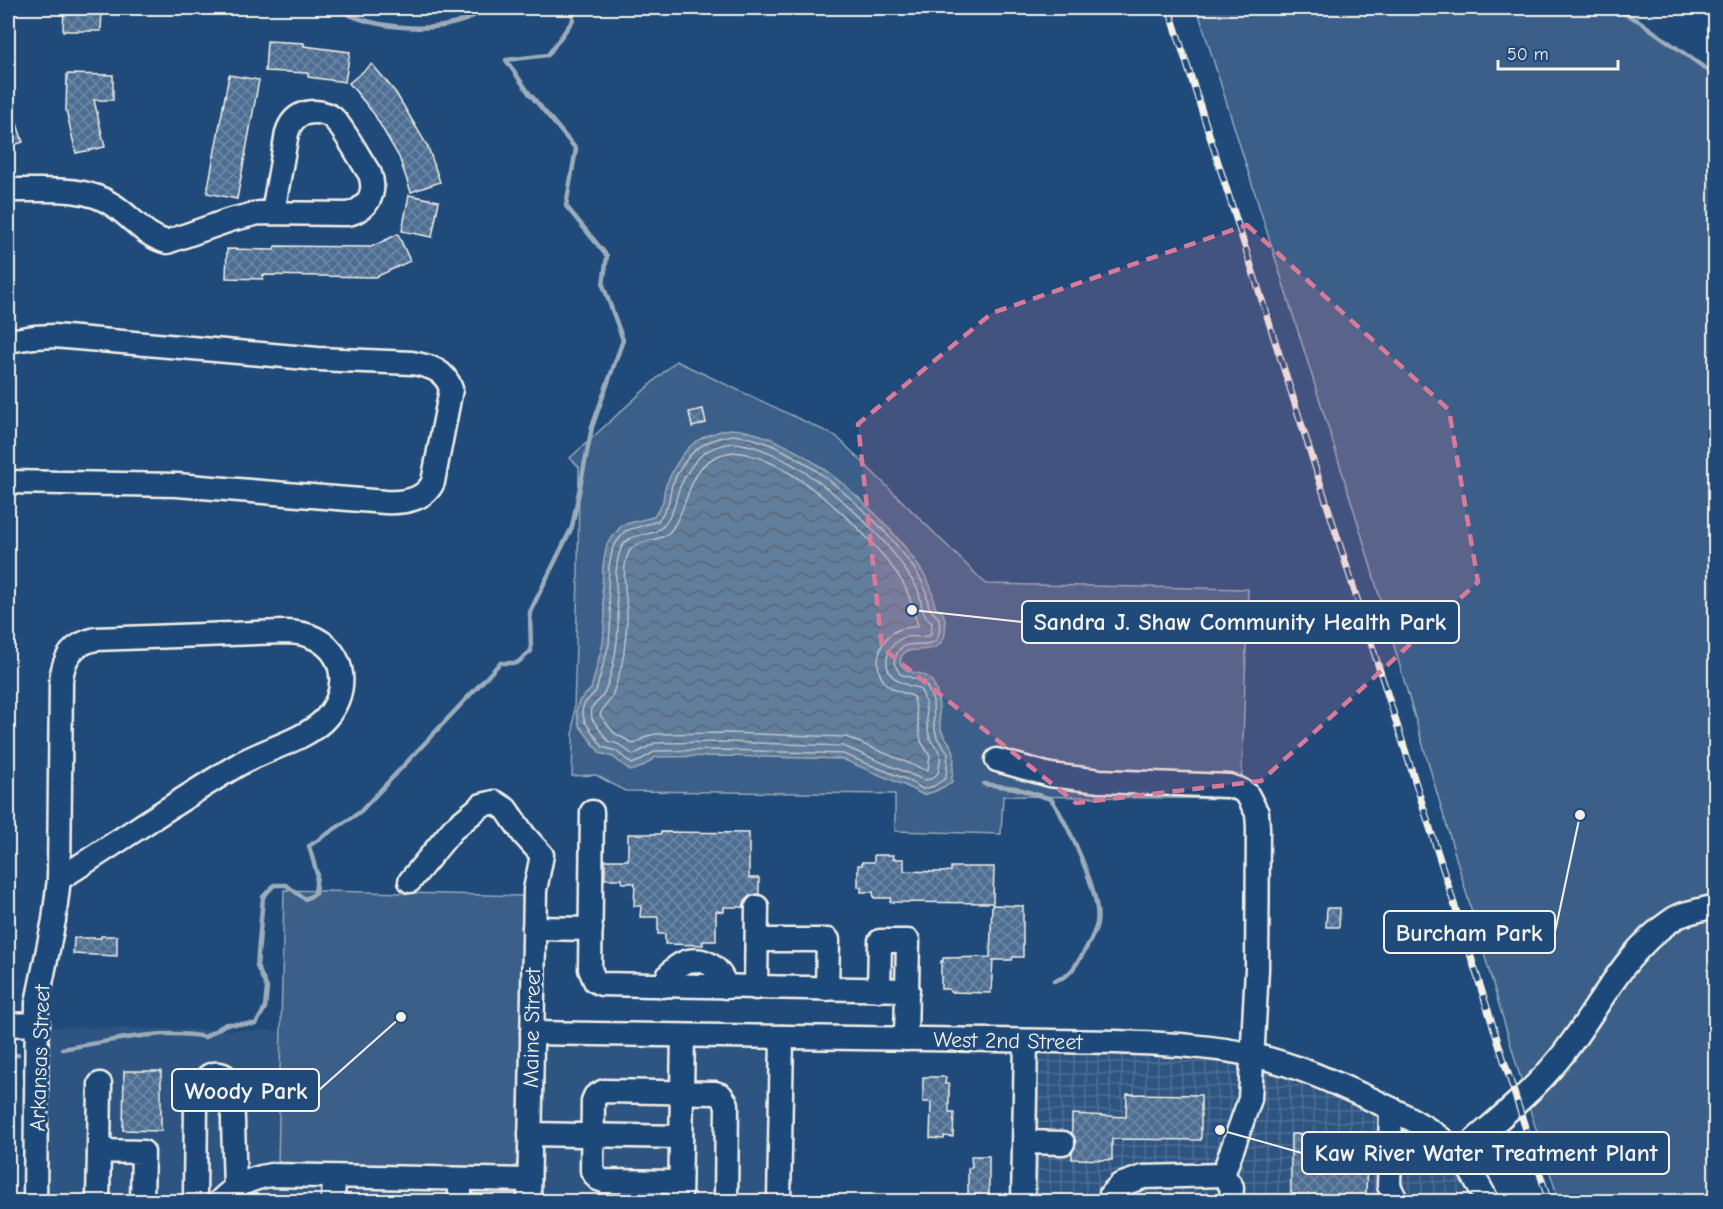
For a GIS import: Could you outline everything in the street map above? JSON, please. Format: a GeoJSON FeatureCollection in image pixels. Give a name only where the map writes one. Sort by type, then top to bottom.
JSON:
{"type":"FeatureCollection","features":[{"type":"Feature","properties":{"kind":"street"},"geometry":{"type":"LineString","coordinates":[[8,190],[91,195],[114,205],[145,232],[167,242],[245,216],[273,212],[348,214],[358,210],[369,200],[373,188],[370,174],[337,122],[329,115],[318,112],[307,113],[296,117],[291,123],[287,133],[273,212]]}},
{"type":"Feature","properties":{"kind":"street"},"geometry":{"type":"LineString","coordinates":[[8,341],[34,336],[54,336],[318,359],[412,363],[439,371],[451,389],[434,482],[424,494],[406,501],[385,502],[169,484],[8,482]]}},
{"type":"Feature","properties":{"kind":"street","name":"Arkansas Street"},"geometry":{"type":"LineString","coordinates":[[35,1202],[38,1003],[54,920],[59,879],[61,681],[65,660],[75,647],[96,639],[284,632],[310,636],[331,650],[340,665],[342,685],[334,705],[320,723],[305,733],[238,765],[59,879]]}},
{"type":"Feature","properties":{"kind":"street"},"geometry":{"type":"LineString","coordinates":[[997,760],[1050,775],[1100,781],[1229,786],[1247,794],[1257,813],[1258,827],[1257,969],[1253,1055],[1250,1098],[1223,1175]]}},
{"type":"Feature","properties":{"kind":"street","name":"Maine Street"},"geometry":{"type":"LineString","coordinates":[[410,881],[453,829],[482,805],[495,802],[506,809],[524,836],[542,855],[534,890],[529,1191]]}},
{"type":"Feature","properties":{"kind":"street"},"geometry":{"type":"LineString","coordinates":[[592,812],[590,969],[595,981],[608,986],[908,990]]}},
{"type":"Feature","properties":{"kind":"street"},"geometry":{"type":"LineString","coordinates":[[1459,1154],[1531,1090],[1559,1060],[1586,1024],[1615,978],[1647,942],[1673,919],[1716,906]]}},
{"type":"Feature","properties":{"kind":"street"},"geometry":{"type":"LineString","coordinates":[[756,988],[757,907]]}},
{"type":"Feature","properties":{"kind":"street"},"geometry":{"type":"LineString","coordinates":[[534,928],[591,929]]}},
{"type":"Feature","properties":{"kind":"street"},"geometry":{"type":"LineString","coordinates":[[757,940],[828,940],[827,989]]}},
{"type":"Feature","properties":{"kind":"street"},"geometry":{"type":"LineString","coordinates":[[879,990],[880,941],[908,941],[906,1039]]}},
{"type":"Feature","properties":{"kind":"street"},"geometry":{"type":"LineString","coordinates":[[8,1025],[38,1024]]}},
{"type":"Feature","properties":{"kind":"street","name":"West 2nd Street"},"geometry":{"type":"LineString","coordinates":[[532,1033],[1176,1045],[1253,1055],[1305,1071],[1391,1109],[1427,1130],[1459,1154],[1477,1180],[1488,1202]]}},
{"type":"Feature","properties":{"kind":"street"},"geometry":{"type":"LineString","coordinates":[[683,1036],[682,1092],[680,1192],[604,1181],[598,1179],[592,1171],[593,1101],[599,1092],[682,1092],[715,1093],[721,1095],[727,1104],[726,1202]]}},
{"type":"Feature","properties":{"kind":"street"},"geometry":{"type":"LineString","coordinates":[[779,1202],[782,1037]]}},
{"type":"Feature","properties":{"kind":"street"},"geometry":{"type":"LineString","coordinates":[[1023,1202],[1026,1041]]}},
{"type":"Feature","properties":{"kind":"street"},"geometry":{"type":"LineString","coordinates":[[197,1202],[195,1198],[196,1103],[199,1090],[207,1077],[216,1074],[224,1075],[230,1081],[232,1088],[227,1195]]}},
{"type":"Feature","properties":{"kind":"street"},"geometry":{"type":"LineString","coordinates":[[98,1202],[100,1084]]}},
{"type":"Feature","properties":{"kind":"street"},"geometry":{"type":"LineString","coordinates":[[1390,1196],[1391,1109]]}},
{"type":"Feature","properties":{"kind":"street"},"geometry":{"type":"LineString","coordinates":[[530,1134],[681,1137]]}},
{"type":"Feature","properties":{"kind":"street"},"geometry":{"type":"LineString","coordinates":[[1024,1142],[1063,1143]]}},
{"type":"Feature","properties":{"kind":"street"},"geometry":{"type":"LineString","coordinates":[[99,1151],[143,1152],[142,1202]]}},
{"type":"Feature","properties":{"kind":"street"},"geometry":{"type":"LineString","coordinates":[[227,1195],[250,1180],[271,1175],[460,1179],[529,1191]]}},
{"type":"Feature","properties":{"kind":"street"},"geometry":{"type":"LineString","coordinates":[[1111,1202],[1111,1194],[1120,1185],[1143,1177],[1223,1175]]}},
{"type":"Feature","properties":{"kind":"street"},"geometry":{"type":"LineString","coordinates":[[1223,1175],[1232,1187],[1231,1202]]}},
{"type":"Feature","properties":{"kind":"street"},"geometry":{"type":"LineString","coordinates":[[333,1202],[334,1177]]}},
{"type":"Feature","properties":{"kind":"street"},"geometry":{"type":"LineString","coordinates":[[460,1179],[460,1202]]}},
{"type":"Feature","properties":{"kind":"highlighted area"},"geometry":{"type":"Polygon","coordinates":[[[1247,225],[1449,410],[1478,582],[1261,781],[1076,803],[882,648],[858,424],[992,313],[1247,225]]]}},
{"type":"Feature","properties":{"kind":"shaded area"},"geometry":{"type":"Polygon","coordinates":[[[1197,8],[1613,8],[1639,21],[1715,76],[1715,1201],[1559,1201],[1529,1107],[1358,523],[1197,8]]]}},
{"type":"Feature","properties":{"kind":"shaded area"},"geometry":{"type":"Polygon","coordinates":[[[676,361],[836,436],[986,584],[1248,589],[1241,799],[1003,796],[1001,834],[895,831],[895,794],[625,791],[596,775],[572,776],[579,467],[570,458],[676,361]]]}},
{"type":"Feature","properties":{"kind":"shaded area"},"geometry":{"type":"Polygon","coordinates":[[[284,890],[525,896],[518,1160],[510,1170],[278,1166],[284,890]]]}},
{"type":"Feature","properties":{"kind":"shaded area"},"geometry":{"type":"Polygon","coordinates":[[[47,1027],[281,1031],[278,1186],[511,1191],[517,1201],[44,1202],[47,1027]]]}},
{"type":"Feature","properties":{"kind":"shaded area"},"geometry":{"type":"Polygon","coordinates":[[[554,1045],[758,1048],[767,1052],[771,1059],[769,1201],[540,1202],[542,1061],[546,1049],[554,1045]]]}},
{"type":"Feature","properties":{"kind":"shaded area"},"geometry":{"type":"Polygon","coordinates":[[[1057,1050],[1209,1055],[1285,1074],[1352,1101],[1397,1124],[1432,1147],[1453,1166],[1475,1202],[1032,1202],[1035,1071],[1040,1056],[1057,1050]]]}},
{"type":"Feature","properties":{"kind":"water"},"geometry":{"type":"Polygon","coordinates":[[[731,429],[759,434],[787,446],[816,464],[871,509],[914,559],[929,583],[936,609],[941,610],[945,618],[945,630],[943,640],[936,647],[907,651],[902,655],[900,663],[907,670],[931,680],[937,692],[941,729],[954,751],[952,782],[923,795],[842,759],[656,757],[642,767],[631,771],[613,757],[600,753],[579,725],[576,711],[579,701],[591,689],[603,643],[605,615],[602,591],[603,565],[607,544],[622,525],[653,517],[662,503],[665,487],[678,461],[691,446],[708,435],[731,429]]]}},
{"type":"Feature","properties":{"kind":"building"},"geometry":{"type":"Polygon","coordinates":[[[64,8],[102,8],[101,31],[63,31],[64,8]]]}},
{"type":"Feature","properties":{"kind":"building"},"geometry":{"type":"Polygon","coordinates":[[[267,41],[304,43],[304,46],[350,52],[345,82],[308,77],[308,73],[265,71],[267,41]]]}},
{"type":"Feature","properties":{"kind":"building"},"geometry":{"type":"Polygon","coordinates":[[[372,64],[396,93],[428,147],[440,182],[411,192],[399,157],[374,114],[349,83],[372,64]]]}},
{"type":"Feature","properties":{"kind":"building"},"geometry":{"type":"Polygon","coordinates":[[[67,74],[113,75],[113,100],[94,100],[105,147],[76,153],[66,110],[67,74]]]}},
{"type":"Feature","properties":{"kind":"building"},"geometry":{"type":"Polygon","coordinates":[[[229,75],[259,80],[237,199],[207,193],[229,75]]]}},
{"type":"Feature","properties":{"kind":"building"},"geometry":{"type":"Polygon","coordinates":[[[8,102],[10,102],[23,142],[8,147],[8,102]]]}},
{"type":"Feature","properties":{"kind":"building"},"geometry":{"type":"Polygon","coordinates":[[[409,195],[439,201],[432,237],[402,231],[409,195]]]}},
{"type":"Feature","properties":{"kind":"building"},"geometry":{"type":"Polygon","coordinates":[[[398,234],[410,261],[376,277],[263,275],[263,279],[226,278],[227,249],[274,250],[275,246],[371,247],[398,234]]]}},
{"type":"Feature","properties":{"kind":"building"},"geometry":{"type":"Polygon","coordinates":[[[703,409],[706,423],[692,427],[689,412],[703,409]]]}},
{"type":"Feature","properties":{"kind":"building"},"geometry":{"type":"Polygon","coordinates":[[[661,832],[749,833],[749,878],[759,878],[759,894],[750,896],[743,907],[724,907],[724,912],[716,911],[716,941],[703,941],[703,945],[665,944],[665,934],[658,934],[658,917],[640,917],[641,906],[634,906],[635,883],[622,883],[622,879],[605,879],[605,860],[628,860],[628,834],[661,834],[661,832]]]}},
{"type":"Feature","properties":{"kind":"building"},"geometry":{"type":"Polygon","coordinates":[[[874,855],[894,855],[893,859],[904,859],[904,871],[942,872],[951,871],[951,867],[994,867],[993,903],[890,902],[891,898],[874,898],[873,892],[861,892],[861,887],[858,887],[858,865],[862,865],[862,862],[874,862],[874,855]]]}},
{"type":"Feature","properties":{"kind":"building"},"geometry":{"type":"Polygon","coordinates":[[[992,905],[1023,906],[1023,957],[1013,957],[1012,960],[993,960],[991,993],[950,992],[949,989],[941,989],[941,961],[943,962],[943,958],[990,957],[992,905]]]}},
{"type":"Feature","properties":{"kind":"building"},"geometry":{"type":"Polygon","coordinates":[[[1327,908],[1340,908],[1339,927],[1326,927],[1327,908]]]}},
{"type":"Feature","properties":{"kind":"building"},"geometry":{"type":"Polygon","coordinates":[[[101,936],[117,936],[117,956],[73,954],[74,938],[101,938],[101,936]]]}},
{"type":"Feature","properties":{"kind":"building"},"geometry":{"type":"Polygon","coordinates":[[[124,1071],[161,1071],[161,1131],[123,1130],[124,1071]]]}},
{"type":"Feature","properties":{"kind":"building"},"geometry":{"type":"Polygon","coordinates":[[[923,1077],[946,1077],[945,1084],[949,1084],[949,1113],[954,1113],[953,1137],[930,1138],[931,1102],[923,1102],[923,1077]]]}},
{"type":"Feature","properties":{"kind":"building"},"geometry":{"type":"Polygon","coordinates":[[[1127,1094],[1201,1095],[1201,1140],[1112,1139],[1112,1160],[1072,1159],[1076,1143],[1072,1133],[1072,1114],[1126,1117],[1127,1094]]]}},
{"type":"Feature","properties":{"kind":"building"},"geometry":{"type":"Polygon","coordinates":[[[1291,1134],[1367,1135],[1366,1202],[1291,1202],[1291,1134]]]}},
{"type":"Feature","properties":{"kind":"building"},"geometry":{"type":"Polygon","coordinates":[[[971,1156],[989,1156],[989,1202],[968,1202],[968,1168],[972,1167],[971,1156]]]}},
{"type":"Feature","properties":{"kind":"waterway"},"geometry":{"type":"LineString","coordinates":[[337,8],[365,20],[417,28],[451,24],[470,18],[485,8]]}},
{"type":"Feature","properties":{"kind":"waterway"},"geometry":{"type":"LineString","coordinates":[[62,1049],[152,1035],[205,1037],[226,1024],[256,1024],[265,1008],[267,988],[257,966],[263,897],[274,885],[286,885],[305,899],[315,894],[317,874],[309,846],[360,812],[500,663],[517,663],[531,651],[530,612],[572,527],[592,427],[623,340],[603,285],[607,256],[566,206],[576,149],[529,93],[506,60],[548,55],[573,20],[573,8]]}},
{"type":"Feature","properties":{"kind":"waterway"},"geometry":{"type":"LineString","coordinates":[[1613,8],[1639,21],[1716,76]]}},
{"type":"Feature","properties":{"kind":"waterway"},"geometry":{"type":"LineString","coordinates":[[984,784],[1015,788],[1051,799],[1066,824],[1089,878],[1097,911],[1096,928],[1075,966],[1064,977],[1054,981]]}},
{"type":"Feature","properties":{"kind":"waterway"},"geometry":{"type":"LineString","coordinates":[[8,1056],[18,1055]]}},
{"type":"Feature","properties":{"kind":"railway"},"geometry":{"type":"LineString","coordinates":[[1169,8],[1549,1202]]}},
{"type":"Feature","properties":{"kind":"place","name":"Sandra J. Shaw Community Health Park"},"geometry":{"type":"Point","coordinates":[912,610]}},
{"type":"Feature","properties":{"kind":"place","name":"Burcham Park"},"geometry":{"type":"Point","coordinates":[1580,815]}},
{"type":"Feature","properties":{"kind":"place","name":"Woody Park"},"geometry":{"type":"Point","coordinates":[401,1017]}},
{"type":"Feature","properties":{"kind":"place","name":"Kaw River Water Treatment Plant"},"geometry":{"type":"Point","coordinates":[1220,1130]}}]}
